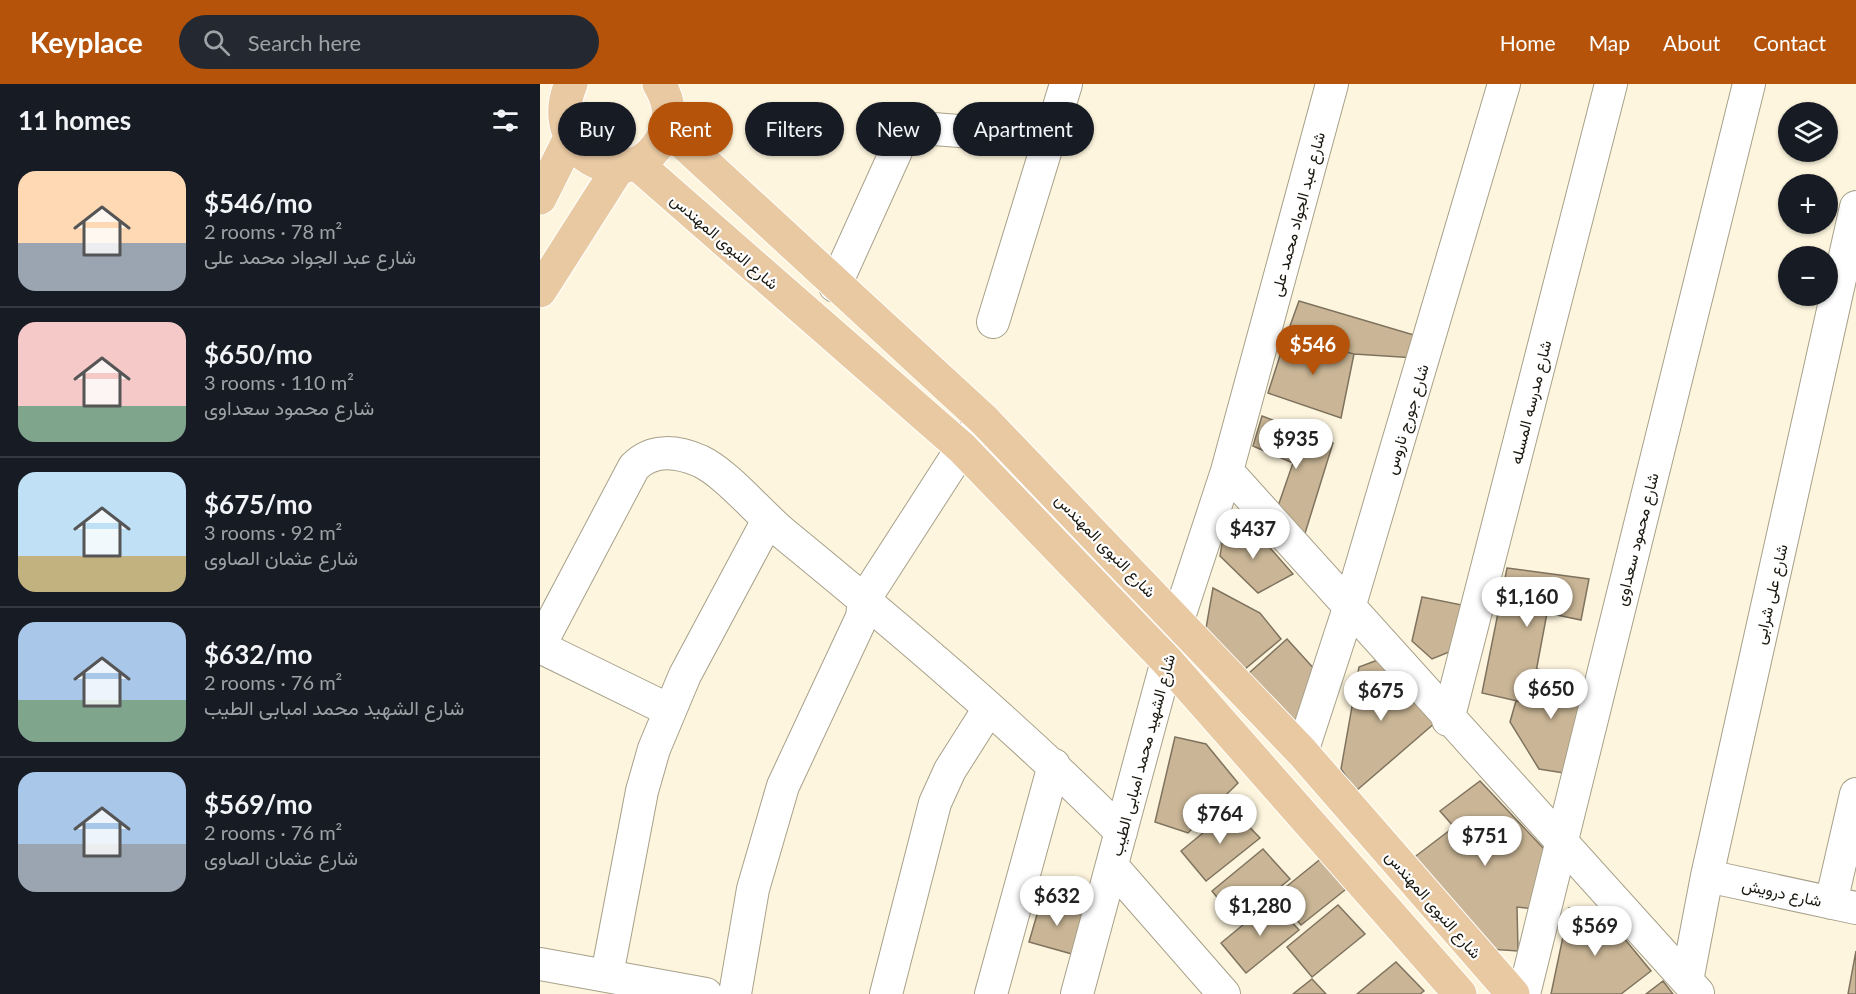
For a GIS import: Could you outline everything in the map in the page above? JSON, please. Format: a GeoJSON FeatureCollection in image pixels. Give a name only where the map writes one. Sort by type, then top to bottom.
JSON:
{"type":"FeatureCollection","features":[{"type":"Feature","properties":{"kind":"main road"},"geometry":{"type":"LineString","coordinates":[[540,291],[628,165],[655,149],[667,99]]}},
{"type":"Feature","properties":{"kind":"main road","name":"شارع النبوى المهندس"},"geometry":{"type":"LineString","coordinates":[[667,99],[835,286],[984,420],[1178,620],[1302,752],[1512,994]]}},
{"type":"Feature","properties":{"kind":"main road"},"geometry":{"type":"LineString","coordinates":[[540,198],[560,156]]}},
{"type":"Feature","properties":{"kind":"main road"},"geometry":{"type":"LineString","coordinates":[[585,156],[590,161],[604,166],[628,165]]}},
{"type":"Feature","properties":{"kind":"main road","name":"شارع النبوى المهندس"},"geometry":{"type":"LineString","coordinates":[[628,165],[962,448],[1167,661],[1460,994]]}},
{"type":"Feature","properties":{"kind":"street"},"geometry":{"type":"LineString","coordinates":[[1061,102],[1066,84]]}},
{"type":"Feature","properties":{"kind":"street","name":"شارع عبد الجواد محمد على"},"geometry":{"type":"LineString","coordinates":[[1178,620],[1227,471],[1332,84]]}},
{"type":"Feature","properties":{"kind":"street","name":"شارع جورج ناروس"},"geometry":{"type":"LineString","coordinates":[[1302,752],[1349,608],[1504,84]]}},
{"type":"Feature","properties":{"kind":"street","name":"شارع مدرسه المسله"},"geometry":{"type":"LineString","coordinates":[[1448,720],[1611,84]]}},
{"type":"Feature","properties":{"kind":"street","name":"شارع محمود سعداوى"},"geometry":{"type":"LineString","coordinates":[[1524,994],[1749,84]]}},
{"type":"Feature","properties":{"kind":"street"},"geometry":{"type":"LineString","coordinates":[[835,286],[907,127],[953,131]]}},
{"type":"Feature","properties":{"kind":"street"},"geometry":{"type":"LineString","coordinates":[[993,322],[1044,156]]}},
{"type":"Feature","properties":{"kind":"street","name":"شارع على شرابى"},"geometry":{"type":"LineString","coordinates":[[1693,988],[1707,876],[1856,207]]}},
{"type":"Feature","properties":{"kind":"street"},"geometry":{"type":"LineString","coordinates":[[735,994],[753,890],[783,786],[862,617],[864,600],[962,448],[984,420]]}},
{"type":"Feature","properties":{"kind":"street"},"geometry":{"type":"LineString","coordinates":[[669,710],[540,646],[634,467],[643,457],[656,453],[674,453],[702,462],[1054,765],[1121,832]]}},
{"type":"Feature","properties":{"kind":"street"},"geometry":{"type":"LineString","coordinates":[[1227,471],[1448,720],[1693,988]]}},
{"type":"Feature","properties":{"kind":"street"},"geometry":{"type":"LineString","coordinates":[[607,975],[642,791],[654,749],[669,710],[768,520]]}},
{"type":"Feature","properties":{"kind":"street","name":"شارع الشهيد محمد امبابى الطيب"},"geometry":{"type":"LineString","coordinates":[[1077,994],[1178,620]]}},
{"type":"Feature","properties":{"kind":"street"},"geometry":{"type":"LineString","coordinates":[[886,994],[935,803],[950,770],[988,710]]}},
{"type":"Feature","properties":{"kind":"street"},"geometry":{"type":"LineString","coordinates":[[992,994],[1054,765]]}},
{"type":"Feature","properties":{"kind":"street"},"geometry":{"type":"LineString","coordinates":[[1844,905],[1856,794]]}},
{"type":"Feature","properties":{"kind":"street"},"geometry":{"type":"LineString","coordinates":[[1112,866],[1224,994]]}},
{"type":"Feature","properties":{"kind":"street","name":"شارع درويش"},"geometry":{"type":"LineString","coordinates":[[1707,876],[1844,905]]}},
{"type":"Feature","properties":{"kind":"street"},"geometry":{"type":"LineString","coordinates":[[540,964],[706,994]]}},
{"type":"Feature","properties":{"kind":"building"},"geometry":{"type":"Polygon","coordinates":[[[1299,301],[1424,338],[1416,358],[1354,354],[1286,337],[1299,301]]]}},
{"type":"Feature","properties":{"kind":"building"},"geometry":{"type":"Polygon","coordinates":[[[1286,337],[1354,354],[1341,418],[1268,393],[1286,337]]]}},
{"type":"Feature","properties":{"kind":"building"},"geometry":{"type":"Polygon","coordinates":[[[1262,416],[1333,443],[1302,543],[1276,512],[1293,463],[1253,446],[1262,416]]]}},
{"type":"Feature","properties":{"kind":"building"},"geometry":{"type":"Polygon","coordinates":[[[1224,532],[1256,532],[1293,574],[1258,593],[1220,556],[1224,532]]]}},
{"type":"Feature","properties":{"kind":"building"},"geometry":{"type":"Polygon","coordinates":[[[1507,568],[1589,579],[1581,620],[1547,613],[1530,704],[1482,693],[1507,568]]]}},
{"type":"Feature","properties":{"kind":"building"},"geometry":{"type":"Polygon","coordinates":[[[1213,588],[1260,613],[1281,639],[1245,669],[1205,634],[1213,588]]]}},
{"type":"Feature","properties":{"kind":"building"},"geometry":{"type":"Polygon","coordinates":[[[1422,597],[1462,605],[1454,650],[1432,659],[1412,641],[1422,597]]]}},
{"type":"Feature","properties":{"kind":"building"},"geometry":{"type":"Polygon","coordinates":[[[1287,639],[1317,672],[1311,709],[1293,723],[1249,673],[1287,639]]]}},
{"type":"Feature","properties":{"kind":"building"},"geometry":{"type":"Polygon","coordinates":[[[1383,658],[1436,722],[1356,791],[1341,769],[1359,667],[1383,658]]]}},
{"type":"Feature","properties":{"kind":"building"},"geometry":{"type":"Polygon","coordinates":[[[1537,669],[1587,681],[1570,774],[1539,769],[1510,722],[1516,701],[1530,704],[1537,669]]]}},
{"type":"Feature","properties":{"kind":"building"},"geometry":{"type":"Polygon","coordinates":[[[1175,737],[1206,744],[1238,783],[1188,833],[1155,822],[1175,737]]]}},
{"type":"Feature","properties":{"kind":"building"},"geometry":{"type":"Polygon","coordinates":[[[1480,781],[1544,849],[1534,909],[1517,907],[1518,951],[1489,949],[1412,859],[1454,827],[1440,811],[1480,781]]]}},
{"type":"Feature","properties":{"kind":"building"},"geometry":{"type":"Polygon","coordinates":[[[1232,809],[1260,838],[1206,881],[1181,851],[1232,809]]]}},
{"type":"Feature","properties":{"kind":"building"},"geometry":{"type":"Polygon","coordinates":[[[1263,849],[1290,879],[1237,922],[1212,891],[1263,849]]]}},
{"type":"Feature","properties":{"kind":"building"},"geometry":{"type":"Polygon","coordinates":[[[1328,853],[1355,882],[1301,925],[1276,895],[1328,853]]]}},
{"type":"Feature","properties":{"kind":"building"},"geometry":{"type":"Polygon","coordinates":[[[1041,901],[1084,912],[1072,954],[1029,942],[1041,901]]]}},
{"type":"Feature","properties":{"kind":"building"},"geometry":{"type":"Polygon","coordinates":[[[1272,901],[1299,930],[1246,973],[1221,943],[1272,901]]]}},
{"type":"Feature","properties":{"kind":"building"},"geometry":{"type":"Polygon","coordinates":[[[1338,905],[1365,934],[1312,977],[1287,947],[1338,905]]]}},
{"type":"Feature","properties":{"kind":"building"},"geometry":{"type":"Polygon","coordinates":[[[1569,908],[1600,909],[1651,971],[1621,994],[1551,994],[1569,908]]]}},
{"type":"Feature","properties":{"kind":"building"},"geometry":{"type":"Polygon","coordinates":[[[1856,951],[1856,994],[1848,994],[1856,951]]]}},
{"type":"Feature","properties":{"kind":"building"},"geometry":{"type":"Polygon","coordinates":[[[1396,962],[1424,991],[1420,994],[1357,994],[1396,962]]]}},
{"type":"Feature","properties":{"kind":"building"},"geometry":{"type":"Polygon","coordinates":[[[1312,979],[1326,994],[1293,994],[1312,979]]]}},
{"type":"Feature","properties":{"kind":"building"},"geometry":{"type":"Polygon","coordinates":[[[1663,981],[1673,994],[1646,994],[1663,981]]]}}]}
